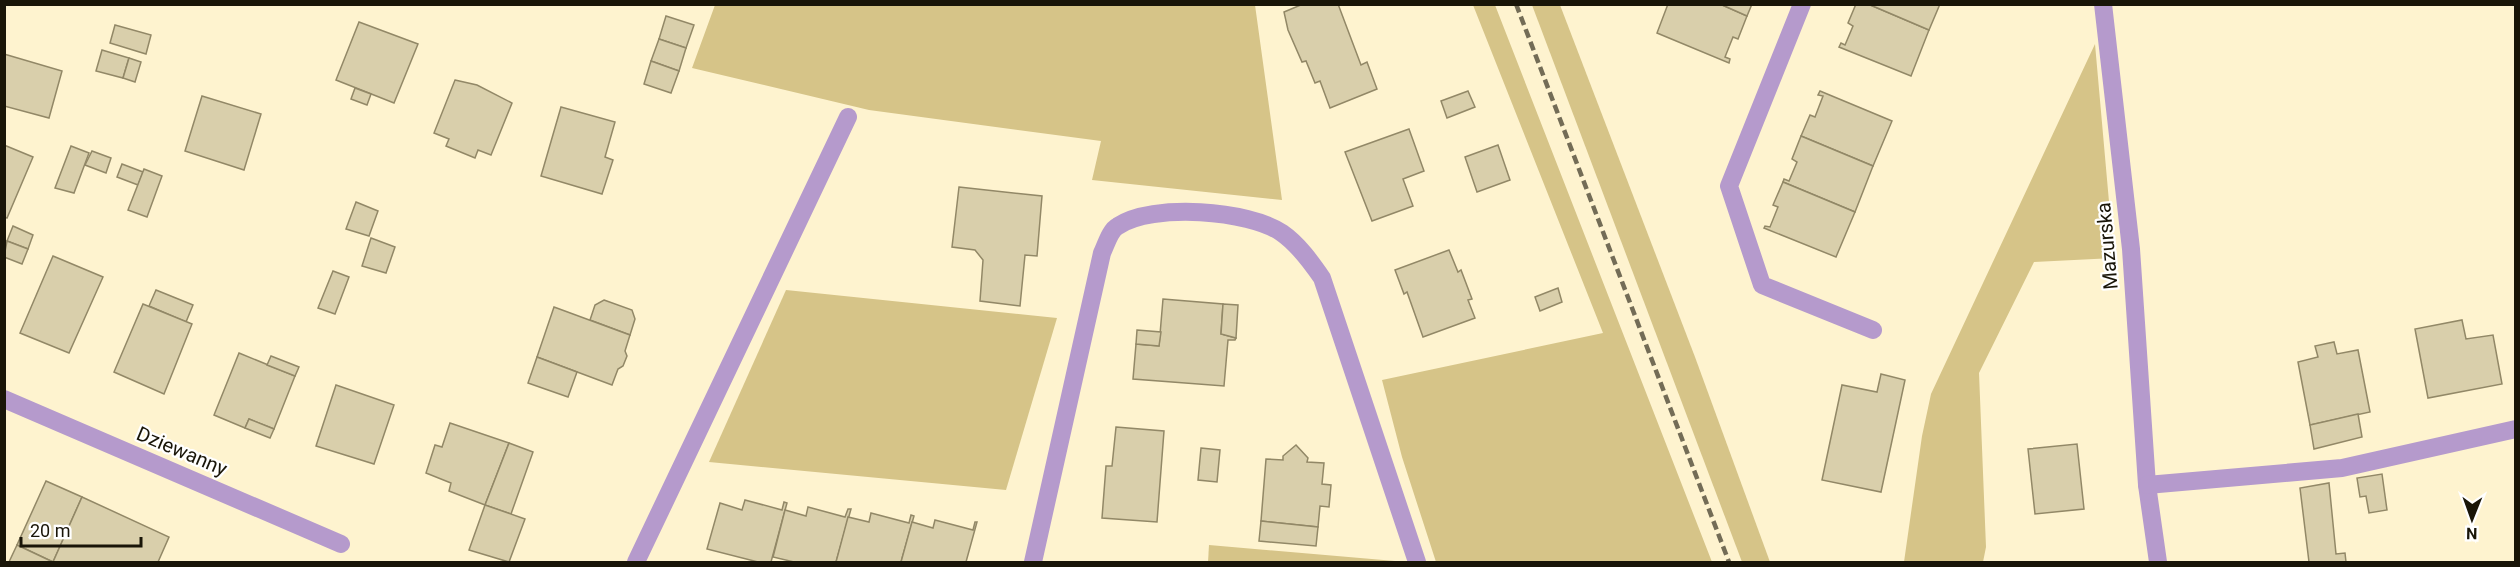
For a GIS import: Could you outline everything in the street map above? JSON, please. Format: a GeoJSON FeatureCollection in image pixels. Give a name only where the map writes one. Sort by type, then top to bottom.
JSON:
{"type":"FeatureCollection","features":[{"type":"Feature","properties":{"kind":"street"},"geometry":{"type":"LineString","coordinates":[[1802,4],[1729,186],[1762,285],[1873,330]]}},
{"type":"Feature","properties":{"kind":"street","name":"Mazurska"},"geometry":{"type":"LineString","coordinates":[[2103,4],[2131,249],[2147,485],[2158,562]]}},
{"type":"Feature","properties":{"kind":"street"},"geometry":{"type":"LineString","coordinates":[[636,562],[848,117]]}},
{"type":"Feature","properties":{"kind":"street"},"geometry":{"type":"LineString","coordinates":[[1033,562],[1102,253],[1115,227],[1138,216],[1166,211],[1251,219],[1282,233],[1306,255],[1322,278],[1416,562]]}},
{"type":"Feature","properties":{"kind":"street","name":"Dziewanny"},"geometry":{"type":"LineString","coordinates":[[4,399],[342,544]]}},
{"type":"Feature","properties":{"kind":"street"},"geometry":{"type":"LineString","coordinates":[[2147,485],[2342,468],[2516,429]]}},
{"type":"Feature","properties":{"kind":"shaded area"},"geometry":{"type":"Polygon","coordinates":[[[715,5],[1255,5],[1282,200],[1092,180],[1101,141],[869,110],[692,68],[715,5]]]}},
{"type":"Feature","properties":{"kind":"shaded area"},"geometry":{"type":"Polygon","coordinates":[[[1473,5],[1495,5],[1712,562],[1436,562],[1402,457],[1382,380],[1603,333],[1473,5]]]}},
{"type":"Feature","properties":{"kind":"shaded area"},"geometry":{"type":"Polygon","coordinates":[[[1532,5],[1560,5],[1695,357],[1770,562],[1742,562],[1532,5]]]}},
{"type":"Feature","properties":{"kind":"shaded area"},"geometry":{"type":"Polygon","coordinates":[[[2095,44],[2114,258],[2034,262],[1979,373],[1986,547],[1983,562],[1904,562],[1922,436],[1931,394],[2095,44]]]}},
{"type":"Feature","properties":{"kind":"shaded area"},"geometry":{"type":"Polygon","coordinates":[[[786,290],[1057,318],[1006,490],[709,462],[786,290]]]}},
{"type":"Feature","properties":{"kind":"shaded area"},"geometry":{"type":"Polygon","coordinates":[[[1209,545],[1395,561],[1396,562],[1208,562],[1209,545]]]}},
{"type":"Feature","properties":{"kind":"building"},"geometry":{"type":"Polygon","coordinates":[[[1303,4],[1338,4],[1361,65],[1367,62],[1377,89],[1330,108],[1320,81],[1315,83],[1306,61],[1302,62],[1288,30],[1284,12],[1303,4]]]}},
{"type":"Feature","properties":{"kind":"building"},"geometry":{"type":"Polygon","coordinates":[[[1668,4],[1720,4],[1747,16],[1738,39],[1733,37],[1725,57],[1730,59],[1729,63],[1657,33],[1668,4]]]}},
{"type":"Feature","properties":{"kind":"building"},"geometry":{"type":"Polygon","coordinates":[[[1720,4],[1752,4],[1747,16],[1720,4]]]}},
{"type":"Feature","properties":{"kind":"building"},"geometry":{"type":"Polygon","coordinates":[[[1856,4],[1868,4],[1929,30],[1911,76],[1839,47],[1841,43],[1845,45],[1853,26],[1848,23],[1856,4]]]}},
{"type":"Feature","properties":{"kind":"building"},"geometry":{"type":"Polygon","coordinates":[[[1868,4],[1940,4],[1929,30],[1868,4]]]}},
{"type":"Feature","properties":{"kind":"building"},"geometry":{"type":"Polygon","coordinates":[[[666,16],[694,25],[686,48],[659,39],[666,16]]]}},
{"type":"Feature","properties":{"kind":"building"},"geometry":{"type":"Polygon","coordinates":[[[359,22],[418,44],[394,103],[336,80],[359,22]]]}},
{"type":"Feature","properties":{"kind":"building"},"geometry":{"type":"Polygon","coordinates":[[[115,25],[151,35],[146,54],[110,43],[115,25]]]}},
{"type":"Feature","properties":{"kind":"building"},"geometry":{"type":"Polygon","coordinates":[[[659,39],[686,48],[679,71],[651,61],[659,39]]]}},
{"type":"Feature","properties":{"kind":"building"},"geometry":{"type":"Polygon","coordinates":[[[102,50],[129,58],[123,78],[96,71],[102,50]]]}},
{"type":"Feature","properties":{"kind":"building"},"geometry":{"type":"Polygon","coordinates":[[[4,54],[62,71],[49,118],[4,106],[4,54]]]}},
{"type":"Feature","properties":{"kind":"building"},"geometry":{"type":"Polygon","coordinates":[[[129,58],[141,62],[135,82],[123,78],[129,58]]]}},
{"type":"Feature","properties":{"kind":"building"},"geometry":{"type":"Polygon","coordinates":[[[651,61],[679,71],[671,93],[644,84],[651,61]]]}},
{"type":"Feature","properties":{"kind":"building"},"geometry":{"type":"Polygon","coordinates":[[[455,80],[477,85],[512,103],[491,155],[478,150],[475,158],[446,146],[449,139],[434,133],[455,80]]]}},
{"type":"Feature","properties":{"kind":"building"},"geometry":{"type":"Polygon","coordinates":[[[355,88],[371,94],[367,105],[351,99],[355,88]]]}},
{"type":"Feature","properties":{"kind":"building"},"geometry":{"type":"Polygon","coordinates":[[[1468,91],[1475,107],[1447,118],[1441,101],[1468,91]]]}},
{"type":"Feature","properties":{"kind":"building"},"geometry":{"type":"Polygon","coordinates":[[[1820,91],[1892,121],[1873,166],[1801,136],[1810,115],[1815,117],[1823,96],[1818,95],[1820,91]]]}},
{"type":"Feature","properties":{"kind":"building"},"geometry":{"type":"Polygon","coordinates":[[[202,96],[261,114],[244,170],[185,151],[202,96]]]}},
{"type":"Feature","properties":{"kind":"building"},"geometry":{"type":"Polygon","coordinates":[[[561,107],[615,122],[605,157],[613,160],[602,194],[541,176],[561,107]]]}},
{"type":"Feature","properties":{"kind":"building"},"geometry":{"type":"Polygon","coordinates":[[[1409,129],[1424,171],[1403,179],[1413,206],[1372,221],[1345,152],[1409,129]]]}},
{"type":"Feature","properties":{"kind":"building"},"geometry":{"type":"Polygon","coordinates":[[[1801,136],[1873,166],[1855,212],[1783,182],[1784,179],[1789,181],[1797,162],[1792,159],[1801,136]]]}},
{"type":"Feature","properties":{"kind":"building"},"geometry":{"type":"Polygon","coordinates":[[[4,145],[33,157],[7,218],[4,217],[4,145]]]}},
{"type":"Feature","properties":{"kind":"building"},"geometry":{"type":"Polygon","coordinates":[[[1498,145],[1510,180],[1477,192],[1465,157],[1498,145]]]}},
{"type":"Feature","properties":{"kind":"building"},"geometry":{"type":"Polygon","coordinates":[[[71,146],[89,153],[74,193],[55,188],[71,146]]]}},
{"type":"Feature","properties":{"kind":"building"},"geometry":{"type":"Polygon","coordinates":[[[92,151],[111,158],[106,173],[85,165],[92,151]]]}},
{"type":"Feature","properties":{"kind":"building"},"geometry":{"type":"Polygon","coordinates":[[[122,164],[143,172],[138,185],[117,177],[122,164]]]}},
{"type":"Feature","properties":{"kind":"building"},"geometry":{"type":"Polygon","coordinates":[[[144,169],[162,176],[147,217],[128,210],[144,169]]]}},
{"type":"Feature","properties":{"kind":"building"},"geometry":{"type":"Polygon","coordinates":[[[1783,182],[1855,212],[1836,257],[1764,228],[1765,226],[1770,227],[1778,207],[1773,205],[1783,182]]]}},
{"type":"Feature","properties":{"kind":"building"},"geometry":{"type":"Polygon","coordinates":[[[959,187],[1042,196],[1037,256],[1025,255],[1020,306],[980,301],[983,260],[975,250],[952,247],[959,187]]]}},
{"type":"Feature","properties":{"kind":"building"},"geometry":{"type":"Polygon","coordinates":[[[356,202],[378,211],[369,236],[346,229],[356,202]]]}},
{"type":"Feature","properties":{"kind":"building"},"geometry":{"type":"Polygon","coordinates":[[[13,226],[33,235],[28,249],[7,241],[13,226]]]}},
{"type":"Feature","properties":{"kind":"building"},"geometry":{"type":"Polygon","coordinates":[[[371,238],[395,247],[386,273],[362,266],[371,238]]]}},
{"type":"Feature","properties":{"kind":"building"},"geometry":{"type":"Polygon","coordinates":[[[7,241],[28,249],[22,264],[4,257],[7,241]]]}},
{"type":"Feature","properties":{"kind":"building"},"geometry":{"type":"Polygon","coordinates":[[[1449,250],[1458,272],[1461,270],[1472,299],[1468,300],[1475,318],[1423,337],[1407,292],[1404,294],[1395,270],[1449,250]]]}},
{"type":"Feature","properties":{"kind":"building"},"geometry":{"type":"Polygon","coordinates":[[[53,256],[103,277],[69,353],[20,333],[53,256]]]}},
{"type":"Feature","properties":{"kind":"building"},"geometry":{"type":"Polygon","coordinates":[[[333,271],[349,277],[335,314],[318,308],[333,271]]]}},
{"type":"Feature","properties":{"kind":"building"},"geometry":{"type":"Polygon","coordinates":[[[1558,288],[1562,302],[1540,311],[1535,297],[1558,288]]]}},
{"type":"Feature","properties":{"kind":"building"},"geometry":{"type":"Polygon","coordinates":[[[156,290],[193,305],[186,322],[149,306],[156,290]]]}},
{"type":"Feature","properties":{"kind":"building"},"geometry":{"type":"Polygon","coordinates":[[[1163,299],[1223,304],[1221,334],[1236,338],[1228,340],[1224,386],[1133,379],[1136,344],[1159,346],[1163,299]]]}},
{"type":"Feature","properties":{"kind":"building"},"geometry":{"type":"Polygon","coordinates":[[[604,300],[632,310],[635,319],[630,335],[590,320],[595,305],[604,300]]]}},
{"type":"Feature","properties":{"kind":"building"},"geometry":{"type":"Polygon","coordinates":[[[143,304],[192,324],[164,394],[114,372],[143,304]]]}},
{"type":"Feature","properties":{"kind":"building"},"geometry":{"type":"Polygon","coordinates":[[[1223,304],[1238,305],[1236,338],[1221,334],[1223,304]]]}},
{"type":"Feature","properties":{"kind":"building"},"geometry":{"type":"Polygon","coordinates":[[[554,307],[630,335],[625,351],[627,356],[623,366],[618,369],[612,385],[537,357],[554,307]]]}},
{"type":"Feature","properties":{"kind":"building"},"geometry":{"type":"Polygon","coordinates":[[[2462,320],[2466,339],[2493,335],[2502,384],[2428,398],[2415,329],[2462,320]]]}},
{"type":"Feature","properties":{"kind":"building"},"geometry":{"type":"Polygon","coordinates":[[[1137,330],[1161,332],[1159,346],[1136,344],[1137,330]]]}},
{"type":"Feature","properties":{"kind":"building"},"geometry":{"type":"Polygon","coordinates":[[[2334,342],[2337,354],[2358,350],[2370,412],[2310,425],[2298,362],[2318,357],[2315,346],[2334,342]]]}},
{"type":"Feature","properties":{"kind":"building"},"geometry":{"type":"Polygon","coordinates":[[[239,353],[295,376],[274,429],[249,419],[245,428],[214,415],[239,353]]]}},
{"type":"Feature","properties":{"kind":"building"},"geometry":{"type":"Polygon","coordinates":[[[271,356],[299,367],[295,376],[267,365],[271,356]]]}},
{"type":"Feature","properties":{"kind":"building"},"geometry":{"type":"Polygon","coordinates":[[[537,357],[577,372],[568,397],[528,383],[537,357]]]}},
{"type":"Feature","properties":{"kind":"building"},"geometry":{"type":"Polygon","coordinates":[[[1881,374],[1905,380],[1881,492],[1822,480],[1842,385],[1877,392],[1881,374]]]}},
{"type":"Feature","properties":{"kind":"building"},"geometry":{"type":"Polygon","coordinates":[[[336,385],[394,405],[374,464],[316,446],[336,385]]]}},
{"type":"Feature","properties":{"kind":"building"},"geometry":{"type":"Polygon","coordinates":[[[2358,414],[2362,437],[2314,449],[2310,425],[2358,414]]]}},
{"type":"Feature","properties":{"kind":"building"},"geometry":{"type":"Polygon","coordinates":[[[249,419],[274,429],[270,438],[245,428],[249,419]]]}},
{"type":"Feature","properties":{"kind":"building"},"geometry":{"type":"Polygon","coordinates":[[[450,423],[509,443],[485,505],[449,491],[451,483],[426,473],[435,445],[442,447],[450,423]]]}},
{"type":"Feature","properties":{"kind":"building"},"geometry":{"type":"Polygon","coordinates":[[[1116,427],[1164,431],[1157,522],[1102,518],[1106,466],[1112,466],[1116,427]]]}},
{"type":"Feature","properties":{"kind":"building"},"geometry":{"type":"Polygon","coordinates":[[[509,443],[533,452],[511,514],[485,505],[509,443]]]}},
{"type":"Feature","properties":{"kind":"building"},"geometry":{"type":"Polygon","coordinates":[[[2077,444],[2084,509],[2035,514],[2028,449],[2077,444]]]}},
{"type":"Feature","properties":{"kind":"building"},"geometry":{"type":"Polygon","coordinates":[[[1296,445],[1308,458],[1307,462],[1324,463],[1322,484],[1331,485],[1329,507],[1320,506],[1318,527],[1261,521],[1266,459],[1283,460],[1283,456],[1296,445]]]}},
{"type":"Feature","properties":{"kind":"building"},"geometry":{"type":"Polygon","coordinates":[[[1201,448],[1220,450],[1217,482],[1198,480],[1201,448]]]}},
{"type":"Feature","properties":{"kind":"building"},"geometry":{"type":"Polygon","coordinates":[[[2382,474],[2387,510],[2369,513],[2366,496],[2360,497],[2357,478],[2382,474]]]}},
{"type":"Feature","properties":{"kind":"building"},"geometry":{"type":"Polygon","coordinates":[[[46,481],[82,497],[53,562],[17,545],[46,481]]]}},
{"type":"Feature","properties":{"kind":"building"},"geometry":{"type":"Polygon","coordinates":[[[2329,483],[2336,554],[2345,553],[2346,562],[2309,562],[2300,488],[2329,483]]]}},
{"type":"Feature","properties":{"kind":"building"},"geometry":{"type":"Polygon","coordinates":[[[82,497],[169,537],[158,562],[53,562],[82,497]]]}},
{"type":"Feature","properties":{"kind":"building"},"geometry":{"type":"Polygon","coordinates":[[[745,500],[782,510],[784,502],[787,503],[771,562],[758,562],[707,549],[720,503],[742,510],[745,500]]]}},
{"type":"Feature","properties":{"kind":"building"},"geometry":{"type":"Polygon","coordinates":[[[485,505],[525,519],[509,562],[469,550],[485,505]]]}},
{"type":"Feature","properties":{"kind":"building"},"geometry":{"type":"Polygon","coordinates":[[[808,507],[845,517],[848,509],[851,509],[836,562],[794,562],[773,557],[785,510],[806,516],[808,507]]]}},
{"type":"Feature","properties":{"kind":"building"},"geometry":{"type":"Polygon","coordinates":[[[871,513],[909,523],[911,515],[914,516],[901,562],[836,562],[848,517],[869,522],[871,513]]]}},
{"type":"Feature","properties":{"kind":"building"},"geometry":{"type":"Polygon","coordinates":[[[935,520],[973,530],[977,522],[966,562],[901,562],[912,522],[933,528],[935,520]]]}},
{"type":"Feature","properties":{"kind":"building"},"geometry":{"type":"Polygon","coordinates":[[[1261,521],[1318,527],[1316,546],[1259,541],[1261,521]]]}},
{"type":"Feature","properties":{"kind":"building"},"geometry":{"type":"Polygon","coordinates":[[[17,545],[53,562],[9,562],[17,545]]]}},
{"type":"Feature","properties":{"kind":"railway"},"geometry":{"type":"LineString","coordinates":[[1516,4],[1729,562]]}}]}
